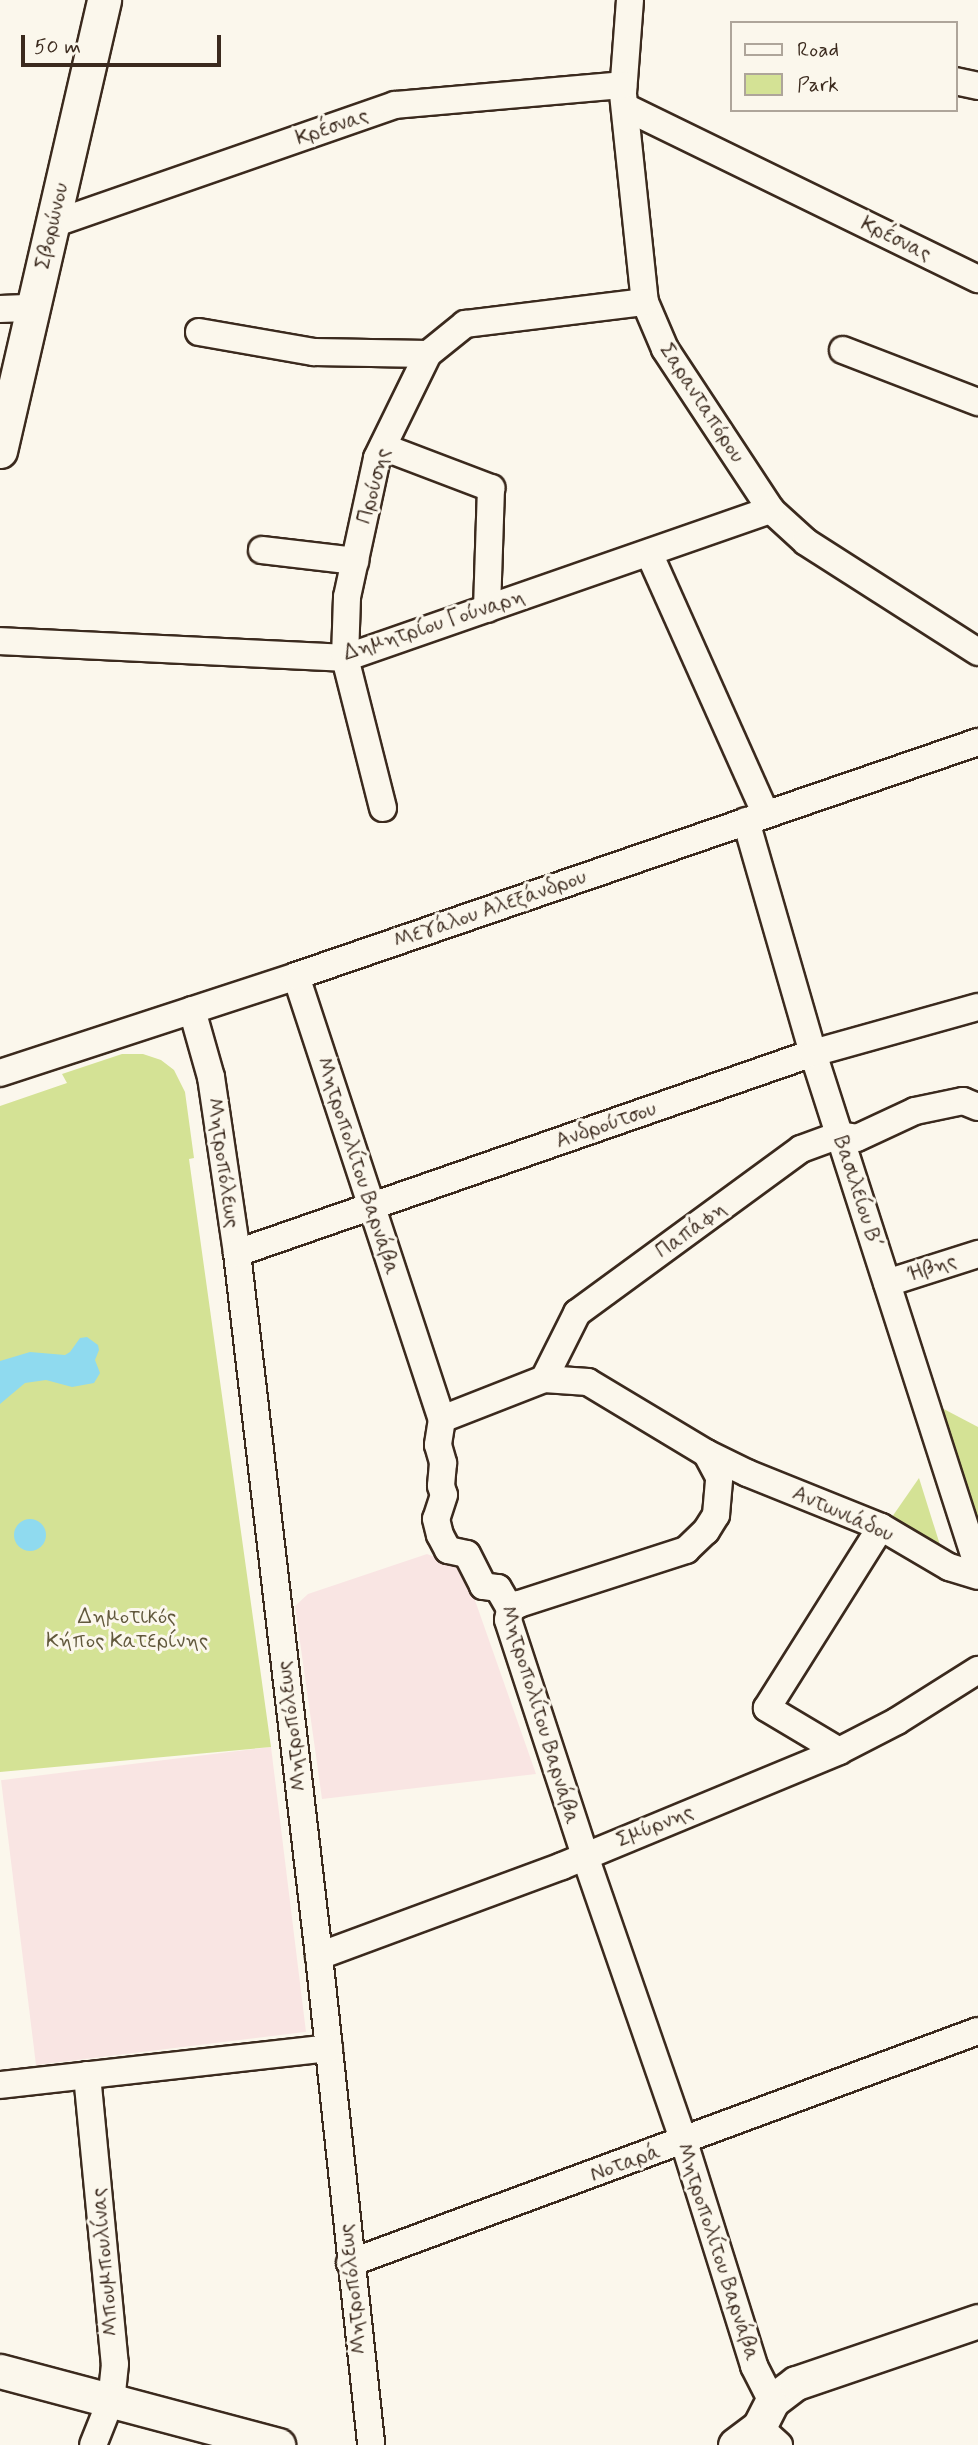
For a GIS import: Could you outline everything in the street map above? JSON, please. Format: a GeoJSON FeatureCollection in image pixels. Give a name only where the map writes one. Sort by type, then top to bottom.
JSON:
{"type":"FeatureCollection","features":[{"type":"Feature","properties":{"kind":"main road","name":"Σβορώνου"},"geometry":{"type":"LineString","coordinates":[[0,451],[104,0]]}},
{"type":"Feature","properties":{"kind":"main road"},"geometry":{"type":"LineString","coordinates":[[761,2429],[782,2392],[809,2378],[978,2321]]}},
{"type":"Feature","properties":{"kind":"main road"},"geometry":{"type":"LineString","coordinates":[[0,2371],[278,2445]]}},
{"type":"Feature","properties":{"kind":"street","name":"Σαρανταπόρου"},"geometry":{"type":"LineString","coordinates":[[629,0],[624,96],[645,302],[665,349],[771,510],[806,542],[978,652]]}},
{"type":"Feature","properties":{"kind":"street"},"geometry":{"type":"LineString","coordinates":[[957,81],[978,86]]}},
{"type":"Feature","properties":{"kind":"street","name":"Κρέσνας"},"geometry":{"type":"LineString","coordinates":[[52,224],[395,105],[624,96],[978,279]]}},
{"type":"Feature","properties":{"kind":"street","name":"Προύσης"},"geometry":{"type":"LineString","coordinates":[[383,808],[345,658],[347,597],[377,458],[428,354],[465,324],[645,302]]}},
{"type":"Feature","properties":{"kind":"street"},"geometry":{"type":"LineString","coordinates":[[0,309],[33,308]]}},
{"type":"Feature","properties":{"kind":"street"},"geometry":{"type":"LineString","coordinates":[[199,332],[314,352],[428,354]]}},
{"type":"Feature","properties":{"kind":"street"},"geometry":{"type":"LineString","coordinates":[[843,350],[978,402]]}},
{"type":"Feature","properties":{"kind":"street"},"geometry":{"type":"LineString","coordinates":[[383,447],[491,488],[487,609]]}},
{"type":"Feature","properties":{"kind":"street","name":"Δημητρίου Γούναρη"},"geometry":{"type":"LineString","coordinates":[[0,641],[345,658],[771,510]]}},
{"type":"Feature","properties":{"kind":"street"},"geometry":{"type":"LineString","coordinates":[[262,550],[355,561]]}},
{"type":"Feature","properties":{"kind":"street","name":"Βασιλείου Β΄"},"geometry":{"type":"LineString","coordinates":[[649,553],[756,818],[813,1053],[978,1567]]}},
{"type":"Feature","properties":{"kind":"street","name":"Μεγάλου Αλεξάνδρου"},"geometry":{"type":"LineString","coordinates":[[0,1073],[296,976],[756,818],[976,737]]}},
{"type":"Feature","properties":{"kind":"street","name":"Μητροπολίτου Βαρνάβα"},"geometry":{"type":"LineString","coordinates":[[296,976],[442,1419],[438,1445],[443,1463],[441,1486],[444,1495],[436,1518],[440,1535],[448,1550],[467,1554],[483,1586],[498,1588],[510,1609],[508,1620],[585,1856],[684,2141],[754,2366],[761,2429]]}},
{"type":"Feature","properties":{"kind":"street","name":"Ανδρούτσου"},"geometry":{"type":"LineString","coordinates":[[237,1253],[813,1053],[978,1007]]}},
{"type":"Feature","properties":{"kind":"street","name":"Μητροπόλεως"},"geometry":{"type":"LineString","coordinates":[[192,1010],[211,1077],[237,1253],[319,1956],[371,2445]]}},
{"type":"Feature","properties":{"kind":"street","name":"Παπάφη"},"geometry":{"type":"LineString","coordinates":[[544,1379],[577,1313],[801,1149],[839,1135],[858,1138],[915,1111],[963,1101],[978,1107]]}},
{"type":"Feature","properties":{"kind":"street","name":"Ήβης"},"geometry":{"type":"LineString","coordinates":[[887,1283],[978,1254]]}},
{"type":"Feature","properties":{"kind":"street"},"geometry":{"type":"LineString","coordinates":[[442,1419],[544,1379]]}},
{"type":"Feature","properties":{"kind":"street","name":"Αντωνιάδου"},"geometry":{"type":"LineString","coordinates":[[544,1379],[588,1382],[706,1453],[747,1473],[881,1527],[949,1567],[978,1576]]}},
{"type":"Feature","properties":{"kind":"street"},"geometry":{"type":"LineString","coordinates":[[510,1609],[686,1550],[706,1531],[716,1515],[719,1477],[706,1453]]}},
{"type":"Feature","properties":{"kind":"street"},"geometry":{"type":"LineString","coordinates":[[839,1751],[768,1708],[881,1527]]}},
{"type":"Feature","properties":{"kind":"street","name":"Σμύρνης"},"geometry":{"type":"LineString","coordinates":[[319,1956],[585,1856],[839,1751],[897,1721],[978,1671]]}},
{"type":"Feature","properties":{"kind":"street","name":"Νοταρά"},"geometry":{"type":"LineString","coordinates":[[350,2263],[978,2031]]}},
{"type":"Feature","properties":{"kind":"street"},"geometry":{"type":"LineString","coordinates":[[0,2085],[329,2048]]}},
{"type":"Feature","properties":{"kind":"street","name":"Μπουμπουλίνας"},"geometry":{"type":"LineString","coordinates":[[87,2075],[115,2364],[111,2400],[93,2445]]}},
{"type":"Feature","properties":{"kind":"shaded area"},"geometry":{"type":"Polygon","coordinates":[[[427,1554],[455,1565],[470,1586],[536,1774],[322,1799],[295,1606],[308,1594],[427,1554]]]}},
{"type":"Feature","properties":{"kind":"shaded area"},"geometry":{"type":"Polygon","coordinates":[[[271,1747],[306,2032],[36,2065],[1,1780],[271,1747]]]}},
{"type":"Feature","properties":{"kind":"green space","name":"Δημοτικός Κήπος Κατερίνης"},"geometry":{"type":"Polygon","coordinates":[[[122,1054],[143,1054],[161,1060],[174,1070],[185,1092],[194,1158],[189,1159],[271,1747],[0,1772],[0,1106],[67,1083],[62,1074],[122,1054]]]}},
{"type":"Feature","properties":{"kind":"green space"},"geometry":{"type":"Polygon","coordinates":[[[938,1406],[978,1427],[978,1521],[938,1406]]]}},
{"type":"Feature","properties":{"kind":"green space"},"geometry":{"type":"Polygon","coordinates":[[[919,1478],[940,1545],[892,1517],[919,1478]]]}},
{"type":"Feature","properties":{"kind":"water"},"geometry":{"type":"Polygon","coordinates":[[[87,1337],[98,1345],[99,1350],[95,1360],[100,1373],[94,1383],[72,1387],[46,1380],[25,1383],[0,1404],[0,1361],[30,1352],[65,1355],[80,1338],[87,1337]]]}},
{"type":"Feature","properties":{"kind":"water"},"geometry":{"type":"Polygon","coordinates":[[[30,1519],[41,1524],[46,1535],[41,1546],[30,1551],[19,1546],[14,1535],[19,1524],[30,1519]]]}}]}
